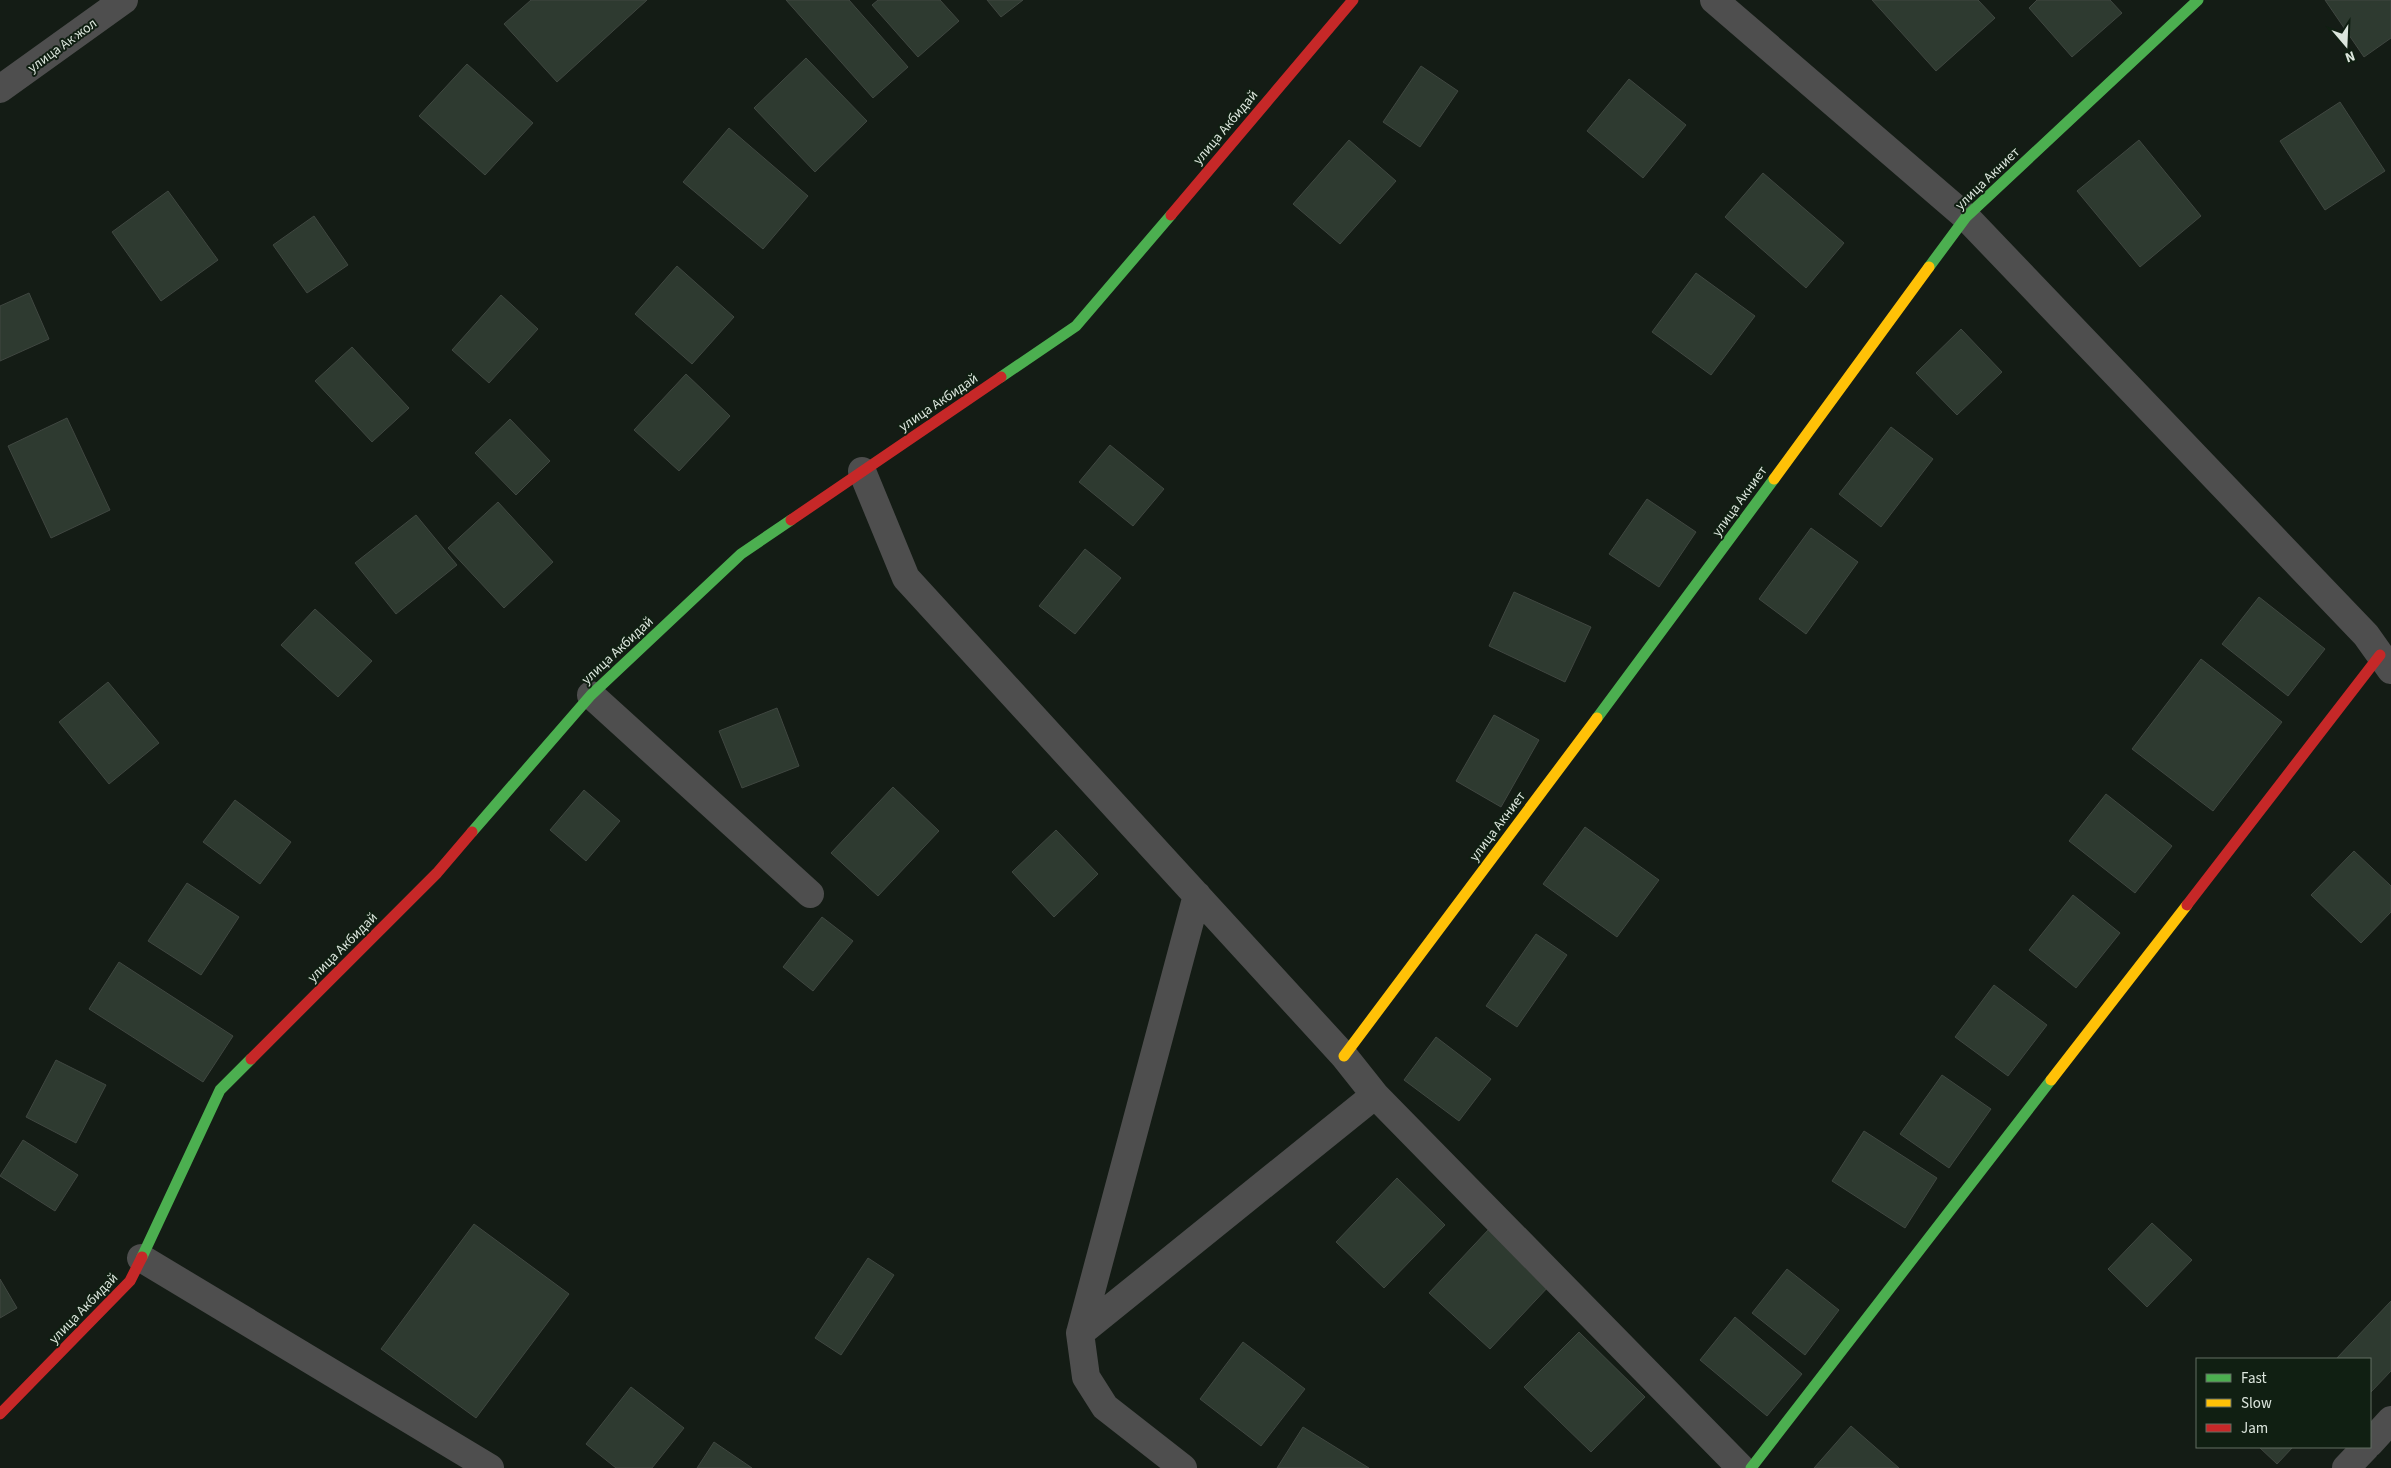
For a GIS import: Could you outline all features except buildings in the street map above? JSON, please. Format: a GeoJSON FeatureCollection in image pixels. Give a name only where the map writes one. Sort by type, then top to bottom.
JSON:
{"type":"FeatureCollection","features":[{"type":"Feature","properties":{"kind":"street","name":"улица Ак жол"},"geometry":{"type":"LineString","coordinates":[[0,89],[124,0]]}},
{"type":"Feature","properties":{"kind":"street","name":"улица Акбидай"},"geometry":{"type":"LineString","coordinates":[[0,1414],[130,1281],[220,1090],[437,873],[591,695],[741,554],[1076,326],[1352,0]]}},
{"type":"Feature","properties":{"kind":"street"},"geometry":{"type":"LineString","coordinates":[[1714,0],[1966,217],[2366,635],[2386,662],[1751,1468]]}},
{"type":"Feature","properties":{"kind":"street","name":"улица Акниет"},"geometry":{"type":"LineString","coordinates":[[1344,1056],[1657,638],[1966,217],[2198,0]]}},
{"type":"Feature","properties":{"kind":"street"},"geometry":{"type":"LineString","coordinates":[[862,471],[906,578],[1344,1056],[1375,1095],[1741,1468]]}},
{"type":"Feature","properties":{"kind":"street"},"geometry":{"type":"LineString","coordinates":[[591,695],[810,894]]}},
{"type":"Feature","properties":{"kind":"street"},"geometry":{"type":"LineString","coordinates":[[1183,1468],[1105,1406],[1086,1377],[1080,1334],[1197,895]]}},
{"type":"Feature","properties":{"kind":"street"},"geometry":{"type":"LineString","coordinates":[[1080,1334],[1375,1095]]}},
{"type":"Feature","properties":{"kind":"street"},"geometry":{"type":"LineString","coordinates":[[141,1258],[490,1468]]}},
{"type":"Feature","properties":{"kind":"street"},"geometry":{"type":"LineString","coordinates":[[2371,1441],[2391,1420]]}},
{"type":"Feature","properties":{"kind":"street"},"geometry":{"type":"LineString","coordinates":[[2346,1468],[2365,1448]]}},
{"type":"Feature","properties":{"kind":"traffic: fast"},"geometry":{"type":"LineString","coordinates":[[1929,267],[1966,217],[2198,0]]}},
{"type":"Feature","properties":{"kind":"traffic: fast"},"geometry":{"type":"LineString","coordinates":[[1001,377],[1076,326],[1171,215]]}},
{"type":"Feature","properties":{"kind":"traffic: fast"},"geometry":{"type":"LineString","coordinates":[[1597,718],[1774,479]]}},
{"type":"Feature","properties":{"kind":"traffic: fast"},"geometry":{"type":"LineString","coordinates":[[472,832],[591,695],[741,554],[791,520]]}},
{"type":"Feature","properties":{"kind":"traffic: fast"},"geometry":{"type":"LineString","coordinates":[[142,1257],[220,1090],[251,1059]]}},
{"type":"Feature","properties":{"kind":"traffic: fast"},"geometry":{"type":"LineString","coordinates":[[1751,1468],[2051,1080]]}},
{"type":"Feature","properties":{"kind":"traffic: slow"},"geometry":{"type":"LineString","coordinates":[[1774,479],[1929,267]]}},
{"type":"Feature","properties":{"kind":"traffic: slow"},"geometry":{"type":"LineString","coordinates":[[1344,1056],[1597,718]]}},
{"type":"Feature","properties":{"kind":"traffic: slow"},"geometry":{"type":"LineString","coordinates":[[2051,1080],[2187,905]]}},
{"type":"Feature","properties":{"kind":"traffic: jam"},"geometry":{"type":"LineString","coordinates":[[1171,215],[1353,0]]}},
{"type":"Feature","properties":{"kind":"traffic: jam"},"geometry":{"type":"LineString","coordinates":[[791,520],[1001,377]]}},
{"type":"Feature","properties":{"kind":"traffic: jam"},"geometry":{"type":"LineString","coordinates":[[2187,905],[2380,655]]}},
{"type":"Feature","properties":{"kind":"traffic: jam"},"geometry":{"type":"LineString","coordinates":[[251,1059],[437,873],[472,832]]}},
{"type":"Feature","properties":{"kind":"traffic: jam"},"geometry":{"type":"LineString","coordinates":[[0,1414],[130,1281],[142,1257]]}}]}
